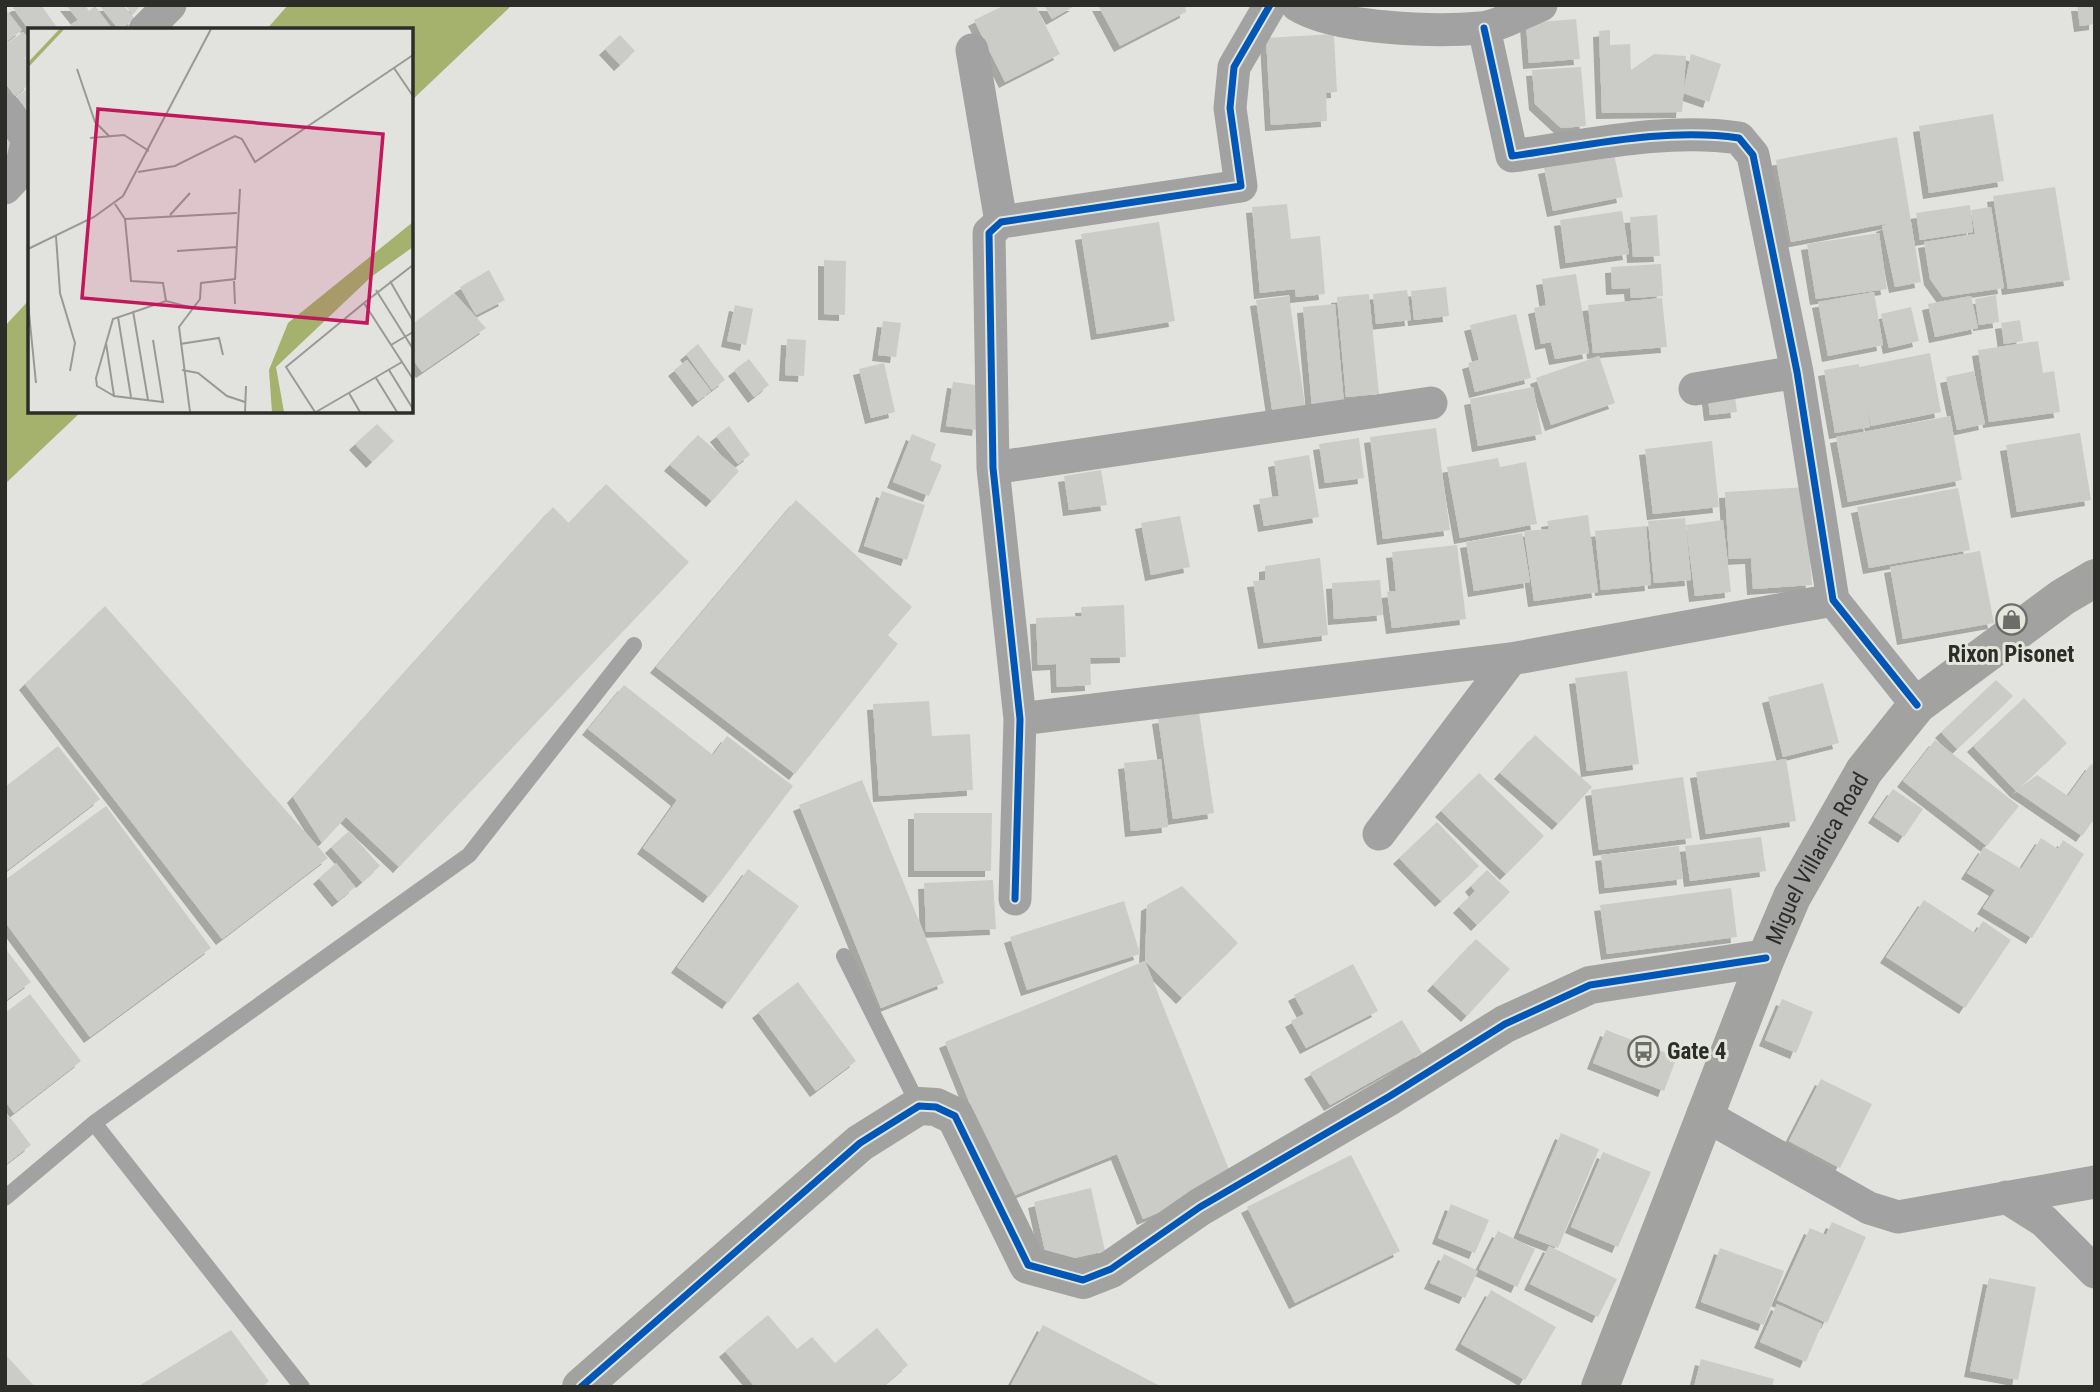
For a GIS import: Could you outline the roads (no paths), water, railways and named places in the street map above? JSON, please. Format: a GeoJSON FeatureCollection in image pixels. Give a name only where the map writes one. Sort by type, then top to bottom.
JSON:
{"type":"FeatureCollection","features":[{"type":"Feature","properties":{"kind":"street"},"geometry":{"type":"LineString","coordinates":[[147,28],[170,5]]}},
{"type":"Feature","properties":{"kind":"street"},"geometry":{"type":"LineString","coordinates":[[1015,899],[1020,719],[993,468],[989,233],[1001,222],[1241,186],[1230,108],[1234,68],[1269,5]]}},
{"type":"Feature","properties":{"kind":"street"},"geometry":{"type":"LineString","coordinates":[[1297,5],[1312,15],[1376,26],[1483,28],[1541,5]]}},
{"type":"Feature","properties":{"kind":"street"},"geometry":{"type":"LineString","coordinates":[[1483,28],[1513,156],[1653,138],[1712,134],[1739,138],[1753,155],[1797,372],[1833,600],[1917,705]]}},
{"type":"Feature","properties":{"kind":"street"},"geometry":{"type":"LineString","coordinates":[[972,50],[1001,222]]}},
{"type":"Feature","properties":{"kind":"street"},"geometry":{"type":"LineString","coordinates":[[5,109],[28,137]]}},
{"type":"Feature","properties":{"kind":"street"},"geometry":{"type":"LineString","coordinates":[[5,188],[20,172],[28,142]]}},
{"type":"Feature","properties":{"kind":"street"},"geometry":{"type":"LineString","coordinates":[[1695,389],[1797,372]]}},
{"type":"Feature","properties":{"kind":"street"},"geometry":{"type":"LineString","coordinates":[[993,468],[1431,403]]}},
{"type":"Feature","properties":{"kind":"street","name":"Miguel Villarica Road"},"geometry":{"type":"LineString","coordinates":[[1600,1387],[1703,1114],[1792,897],[1864,771],[1917,705],[2063,597],[2095,578]]}},
{"type":"Feature","properties":{"kind":"street"},"geometry":{"type":"LineString","coordinates":[[1020,719],[1511,659],[1833,600]]}},
{"type":"Feature","properties":{"kind":"street"},"geometry":{"type":"LineString","coordinates":[[1379,834],[1511,659]]}},
{"type":"Feature","properties":{"kind":"street"},"geometry":{"type":"LineString","coordinates":[[581,1387],[860,1143],[919,1105],[936,1107],[955,1116],[1028,1265],[1083,1280],[1111,1269],[1200,1207],[1390,1096],[1505,1024],[1591,985],[1766,958]]}},
{"type":"Feature","properties":{"kind":"street"},"geometry":{"type":"LineString","coordinates":[[1703,1114],[1869,1208],[1898,1217],[2095,1182]]}},
{"type":"Feature","properties":{"kind":"street"},"geometry":{"type":"LineString","coordinates":[[2006,1197],[2044,1221],[2095,1272]]}},
{"type":"Feature","properties":{"kind":"lane"},"geometry":{"type":"LineString","coordinates":[[5,1198],[94,1123],[469,855],[634,645]]}},
{"type":"Feature","properties":{"kind":"lane"},"geometry":{"type":"LineString","coordinates":[[844,956],[919,1105]]}},
{"type":"Feature","properties":{"kind":"lane"},"geometry":{"type":"LineString","coordinates":[[94,1123],[302,1387]]}},
{"type":"Feature","properties":{"kind":"place","name":"Rixon Pisonet"},"geometry":{"type":"Point","coordinates":[2011,620]}},
{"type":"Feature","properties":{"kind":"place","name":"Gate 4"},"geometry":{"type":"Point","coordinates":[1644,1051]}}]}
